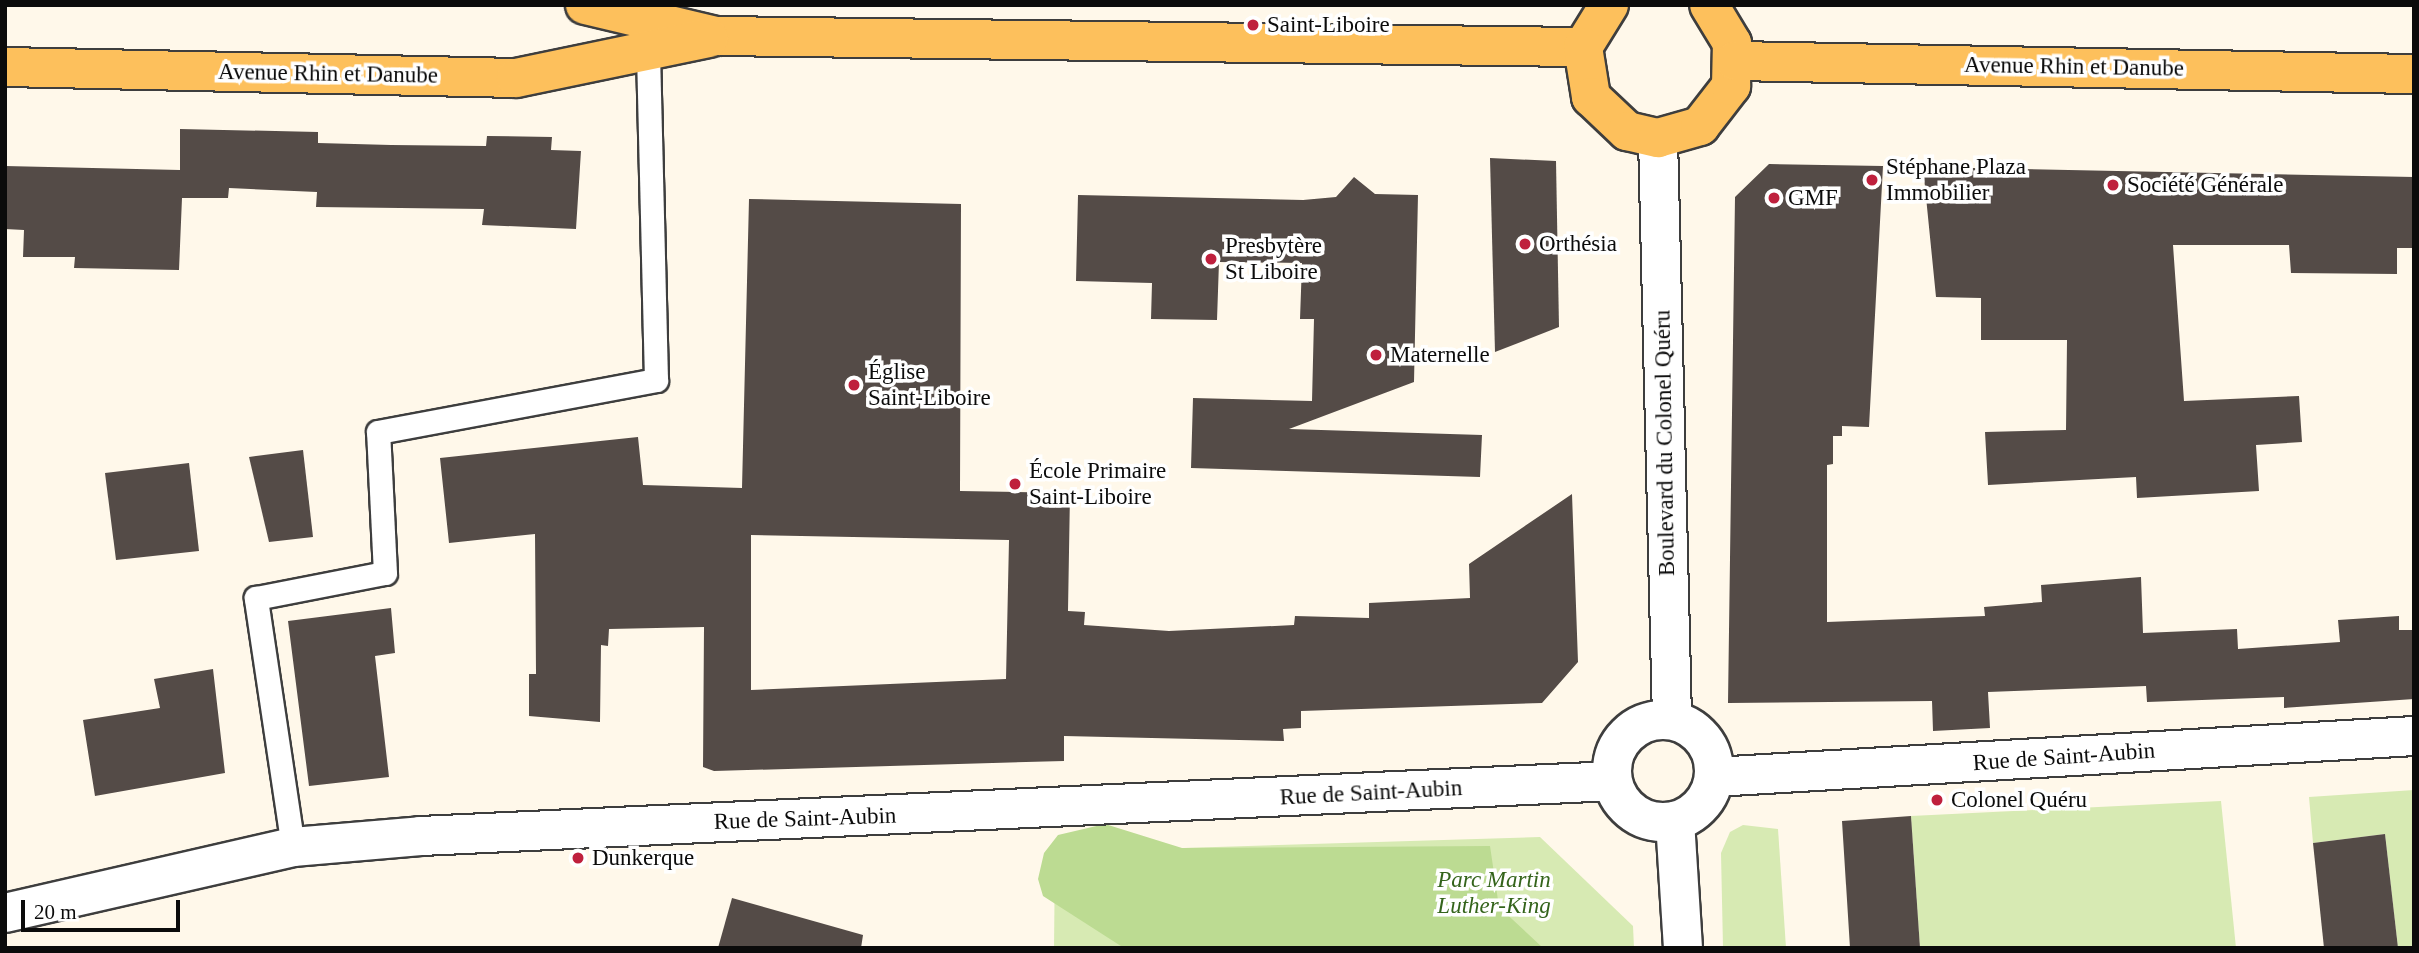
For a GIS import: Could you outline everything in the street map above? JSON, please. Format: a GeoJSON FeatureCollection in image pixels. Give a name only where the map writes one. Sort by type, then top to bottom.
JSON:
{"type":"FeatureCollection","features":[{"type":"Feature","properties":{"kind":"main road"},"geometry":{"type":"LineString","coordinates":[[585,5],[716,36],[1583,47]]}},
{"type":"Feature","properties":{"kind":"main road"},"geometry":{"type":"LineString","coordinates":[[1609,5],[1583,47],[1591,97],[1605,117],[1627,131],[1658,138],[1700,126],[1719,109],[1735,61],[1719,9]]}},
{"type":"Feature","properties":{"kind":"main road","name":"Avenue Rhin et Danube"},"geometry":{"type":"LineString","coordinates":[[5,68],[516,78],[648,53],[716,36]]}},
{"type":"Feature","properties":{"kind":"main road","name":"Avenue Rhin et Danube"},"geometry":{"type":"LineString","coordinates":[[1735,61],[2414,74]]}},
{"type":"Feature","properties":{"kind":"street","name":"Boulevard du Colonel Quéru"},"geometry":{"type":"LineString","coordinates":[[1658,138],[1671,710]]}},
{"type":"Feature","properties":{"kind":"street"},"geometry":{"type":"LineString","coordinates":[[1676,834],[1658,822],[1629,810],[1612,781],[1614,757],[1625,735],[1671,710],[1704,740],[1714,778],[1705,801],[1676,834],[1683,948]]}},
{"type":"Feature","properties":{"kind":"street","name":"Rue de Saint-Aubin"},"geometry":{"type":"LineString","coordinates":[[1714,778],[2414,736]]}},
{"type":"Feature","properties":{"kind":"street","name":"Rue de Saint-Aubin"},"geometry":{"type":"LineString","coordinates":[[5,913],[293,847],[1612,781]]}},
{"type":"Feature","properties":{"kind":"lane"},"geometry":{"type":"LineString","coordinates":[[293,847],[256,598],[385,573],[378,432],[656,380],[648,53]]}},
{"type":"Feature","properties":{"kind":"green space"},"geometry":{"type":"Polygon","coordinates":[[[2414,790],[2414,948],[2398,948],[2385,834],[2313,843],[2309,797],[2414,790]]]}},
{"type":"Feature","properties":{"kind":"green space"},"geometry":{"type":"Polygon","coordinates":[[[2221,801],[2236,948],[1920,948],[1911,816],[2221,801]]]}},
{"type":"Feature","properties":{"kind":"green space","name":"Parc Martin Luther-King"},"geometry":{"type":"Polygon","coordinates":[[[1105,824],[1182,848],[1490,846],[1499,907],[1542,947],[1607,948],[1124,948],[1043,896],[1038,879],[1044,853],[1058,835],[1105,824]]]}},
{"type":"Feature","properties":{"kind":"green space"},"geometry":{"type":"Polygon","coordinates":[[[1743,825],[1778,829],[1786,948],[1723,948],[1721,853],[1730,832],[1743,825]]]}},
{"type":"Feature","properties":{"kind":"green space","name":"Parc Martin Luther-King"},"geometry":{"type":"Polygon","coordinates":[[[1540,837],[1633,926],[1634,948],[1054,948],[1055,852],[1540,837]]]}},
{"type":"Feature","properties":{"kind":"building"},"geometry":{"type":"Polygon","coordinates":[[[180,129],[318,132],[318,143],[391,145],[486,146],[487,136],[552,137],[551,150],[581,151],[576,229],[482,225],[484,209],[316,207],[317,192],[229,188],[228,198],[182,198],[179,270],[74,268],[75,257],[23,257],[24,230],[5,229],[5,166],[180,170],[180,129]]]}},
{"type":"Feature","properties":{"kind":"building","name":"Orthésia"},"geometry":{"type":"Polygon","coordinates":[[[1490,158],[1556,161],[1559,327],[1495,352],[1490,158]]]}},
{"type":"Feature","properties":{"kind":"building"},"geometry":{"type":"Polygon","coordinates":[[[1769,164],[1883,166],[1869,427],[1842,426],[1842,436],[1833,436],[1833,464],[1827,465],[1827,622],[1985,616],[1984,607],[2042,602],[2041,585],[2141,577],[2143,633],[2237,629],[2238,649],[2340,642],[2338,620],[2399,616],[2399,630],[2414,630],[2414,699],[2284,708],[2284,697],[2147,702],[2146,686],[1988,692],[1990,728],[1933,731],[1932,701],[1728,703],[1735,197],[1769,164]]]}},
{"type":"Feature","properties":{"kind":"building"},"geometry":{"type":"Polygon","coordinates":[[[1923,167],[2414,177],[2414,248],[2397,248],[2397,274],[2291,273],[2289,245],[2173,245],[2184,401],[2299,396],[2302,442],[2256,445],[2259,491],[2137,498],[2136,477],[1988,485],[1985,432],[2066,430],[2067,340],[1981,340],[1981,298],[1936,297],[1923,167]]]}},
{"type":"Feature","properties":{"kind":"building"},"geometry":{"type":"Polygon","coordinates":[[[1354,177],[1375,194],[1418,195],[1414,382],[1289,429],[1482,435],[1480,477],[1191,468],[1193,398],[1312,401],[1314,319],[1300,319],[1302,263],[1219,262],[1217,320],[1151,319],[1152,283],[1076,281],[1078,195],[1303,200],[1336,197],[1354,177]]]}},
{"type":"Feature","properties":{"kind":"building"},"geometry":{"type":"Polygon","coordinates":[[[749,199],[961,204],[960,491],[1070,493],[1068,611],[1085,612],[1084,625],[1169,631],[1294,625],[1295,616],[1369,618],[1369,603],[1470,598],[1469,564],[1572,494],[1578,662],[1542,703],[1301,711],[1301,728],[1283,729],[1284,741],[1064,736],[1064,761],[714,771],[703,767],[704,627],[609,629],[608,646],[601,645],[600,722],[529,716],[529,674],[536,674],[535,534],[449,543],[440,458],[638,437],[643,485],[742,488],[749,199]],[[751,535],[751,690],[1006,679],[1009,540],[751,535]]]}},
{"type":"Feature","properties":{"kind":"building"},"geometry":{"type":"Polygon","coordinates":[[[303,450],[313,537],[269,542],[249,457],[303,450]]]}},
{"type":"Feature","properties":{"kind":"building"},"geometry":{"type":"Polygon","coordinates":[[[189,463],[199,551],[116,560],[105,473],[189,463]]]}},
{"type":"Feature","properties":{"kind":"building"},"geometry":{"type":"Polygon","coordinates":[[[391,608],[395,653],[375,656],[389,777],[309,786],[288,621],[391,608]]]}},
{"type":"Feature","properties":{"kind":"building"},"geometry":{"type":"Polygon","coordinates":[[[213,669],[225,773],[95,796],[83,720],[160,708],[154,679],[213,669]]]}},
{"type":"Feature","properties":{"kind":"building"},"geometry":{"type":"Polygon","coordinates":[[[1911,816],[1920,948],[1850,948],[1842,821],[1911,816]]]}},
{"type":"Feature","properties":{"kind":"building"},"geometry":{"type":"Polygon","coordinates":[[[2385,834],[2398,948],[2324,948],[2313,843],[2385,834]]]}},
{"type":"Feature","properties":{"kind":"building"},"geometry":{"type":"Polygon","coordinates":[[[732,898],[863,935],[861,948],[718,948],[732,898]]]}},
{"type":"Feature","properties":{"kind":"place","name":"Saint-Liboire"},"geometry":{"type":"Point","coordinates":[1253,25]}},
{"type":"Feature","properties":{"kind":"place","name":"Stéphane Plaza Immobilier"},"geometry":{"type":"Point","coordinates":[1872,180]}},
{"type":"Feature","properties":{"kind":"place","name":"Société Générale"},"geometry":{"type":"Point","coordinates":[2113,185]}},
{"type":"Feature","properties":{"kind":"place","name":"GMF"},"geometry":{"type":"Point","coordinates":[1774,198]}},
{"type":"Feature","properties":{"kind":"place","name":"Orthésia"},"geometry":{"type":"Point","coordinates":[1525,244]}},
{"type":"Feature","properties":{"kind":"place","name":"Presbytère St Liboire"},"geometry":{"type":"Point","coordinates":[1211,259]}},
{"type":"Feature","properties":{"kind":"place","name":"Maternelle"},"geometry":{"type":"Point","coordinates":[1376,355]}},
{"type":"Feature","properties":{"kind":"place","name":"Église Saint-Liboire"},"geometry":{"type":"Point","coordinates":[854,385]}},
{"type":"Feature","properties":{"kind":"place","name":"École Primaire Saint-Liboire"},"geometry":{"type":"Point","coordinates":[1015,484]}},
{"type":"Feature","properties":{"kind":"place","name":"Colonel Quéru"},"geometry":{"type":"Point","coordinates":[1937,800]}},
{"type":"Feature","properties":{"kind":"place","name":"Dunkerque"},"geometry":{"type":"Point","coordinates":[578,858]}}]}
